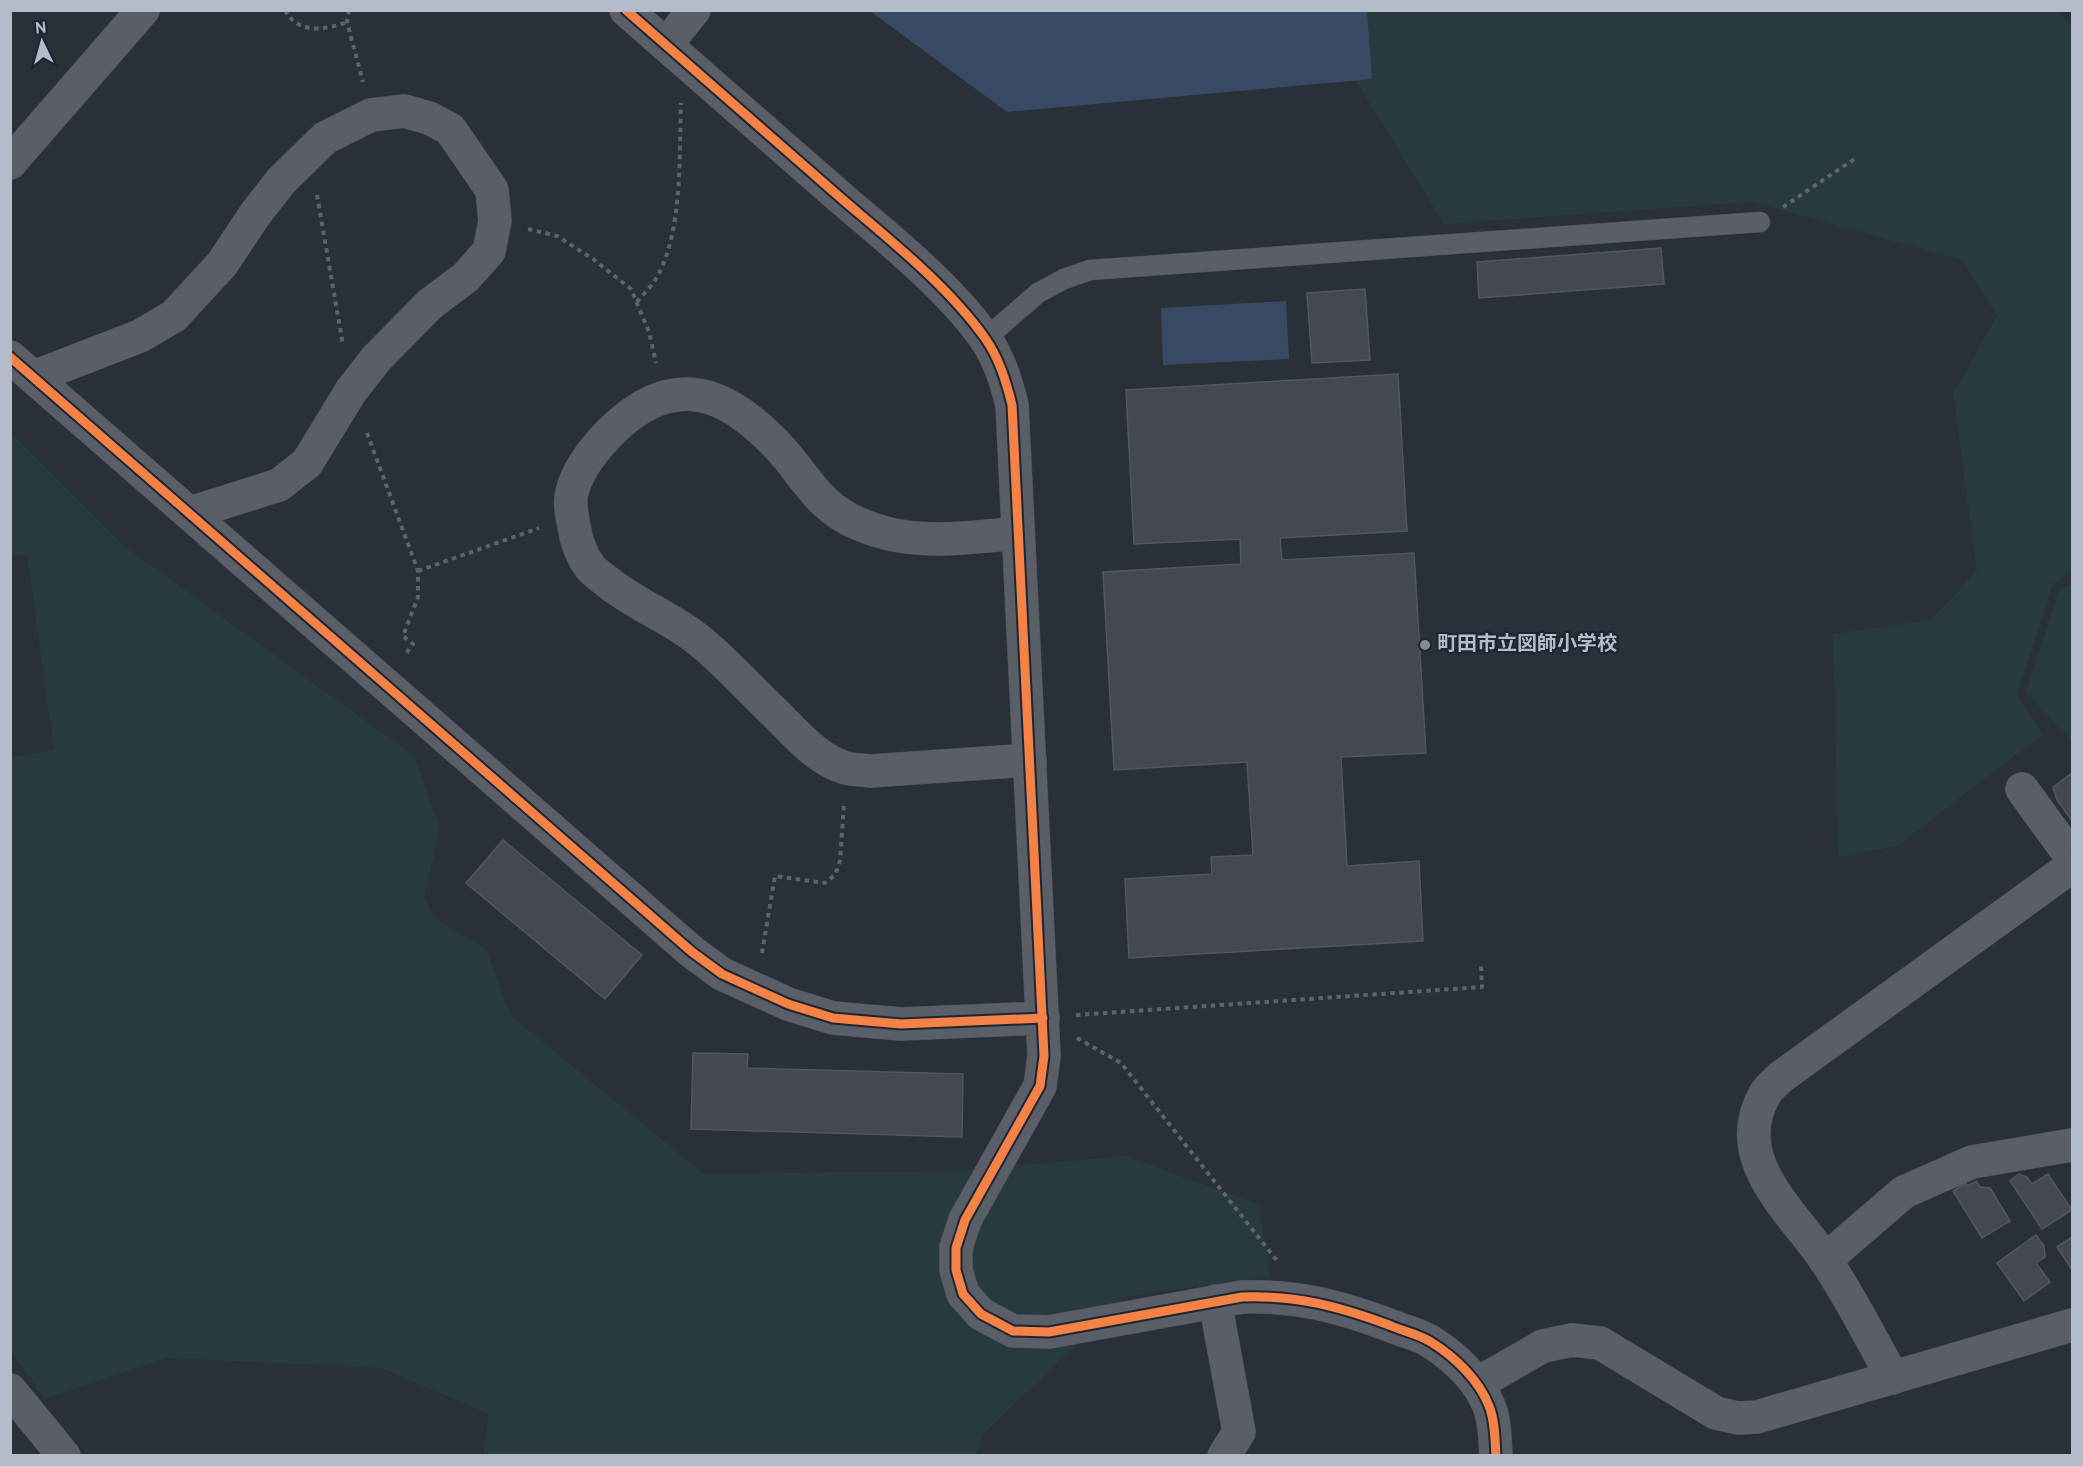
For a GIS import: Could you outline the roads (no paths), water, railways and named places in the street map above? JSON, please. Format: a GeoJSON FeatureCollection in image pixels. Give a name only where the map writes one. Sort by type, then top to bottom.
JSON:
{"type":"FeatureCollection","features":[{"type":"Feature","properties":{"kind":"street"},"geometry":{"type":"LineString","coordinates":[[10,163],[143,10]]}},
{"type":"Feature","properties":{"kind":"street"},"geometry":{"type":"LineString","coordinates":[[626,10],[895,245],[961,307],[985,339],[1006,381],[1012,405],[1044,1056],[1040,1086],[965,1220],[956,1248],[956,1270],[963,1293],[981,1314],[1013,1331],[1022,1332],[1049,1332],[1242,1296],[1272,1296],[1308,1300],[1347,1309],[1430,1341],[1460,1364],[1477,1384],[1490,1407],[1496,1455]]}},
{"type":"Feature","properties":{"kind":"street"},"geometry":{"type":"LineString","coordinates":[[675,53],[694,10]]}},
{"type":"Feature","properties":{"kind":"street"},"geometry":{"type":"LineString","coordinates":[[22,367],[140,336],[174,316],[222,264],[256,213],[281,181],[326,138],[371,115],[404,111],[429,118],[450,129],[492,190],[495,221],[489,250],[466,277],[430,304],[376,359],[351,391],[307,463],[279,485],[190,513]]}},
{"type":"Feature","properties":{"kind":"street"},"geometry":{"type":"LineString","coordinates":[[22,367],[692,952],[722,974],[788,1004],[833,1018],[901,1024],[1043,1018]]}},
{"type":"Feature","properties":{"kind":"street"},"geometry":{"type":"LineString","coordinates":[[1018,533],[935,540],[898,537],[859,524],[831,509],[807,485],[777,445],[741,413],[717,399],[689,394],[664,397],[641,408],[612,432],[582,466],[571,494],[571,516],[576,542],[590,567],[615,588],[674,623],[705,645],[793,731],[821,755],[845,768],[870,771],[1030,760]]}},
{"type":"Feature","properties":{"kind":"street"},"geometry":{"type":"LineString","coordinates":[[2022,789],[2073,858]]}},
{"type":"Feature","properties":{"kind":"street"},"geometry":{"type":"LineString","coordinates":[[1893,1378],[1825,1260],[1769,1185],[1757,1161],[1753,1125],[1766,1092],[1781,1077],[2073,866]]}},
{"type":"Feature","properties":{"kind":"street"},"geometry":{"type":"LineString","coordinates":[[1825,1260],[1904,1192],[1972,1162],[2073,1145]]}},
{"type":"Feature","properties":{"kind":"street"},"geometry":{"type":"LineString","coordinates":[[1215,1301],[1239,1432],[1224,1455]]}},
{"type":"Feature","properties":{"kind":"street"},"geometry":{"type":"LineString","coordinates":[[1477,1384],[1543,1346],[1572,1340],[1600,1343],[1716,1413],[1738,1418],[1756,1417],[2073,1325]]}},
{"type":"Feature","properties":{"kind":"street"},"geometry":{"type":"LineString","coordinates":[[10,1390],[64,1455]]}},
{"type":"Feature","properties":{"kind":"lane"},"geometry":{"type":"LineString","coordinates":[[985,339],[1038,294],[1064,279],[1090,270],[1760,222]]}},
{"type":"Feature","properties":{"kind":"water"},"geometry":{"type":"Polygon","coordinates":[[[870,11],[1367,11],[1372,79],[1007,112],[870,11]]]}},
{"type":"Feature","properties":{"kind":"water"},"geometry":{"type":"Polygon","coordinates":[[[1286,301],[1289,359],[1163,365],[1161,308],[1286,301]]]}},
{"type":"Feature","properties":{"kind":"place","name":"町田市立図師小学校"},"geometry":{"type":"Point","coordinates":[1425,645]}}]}
